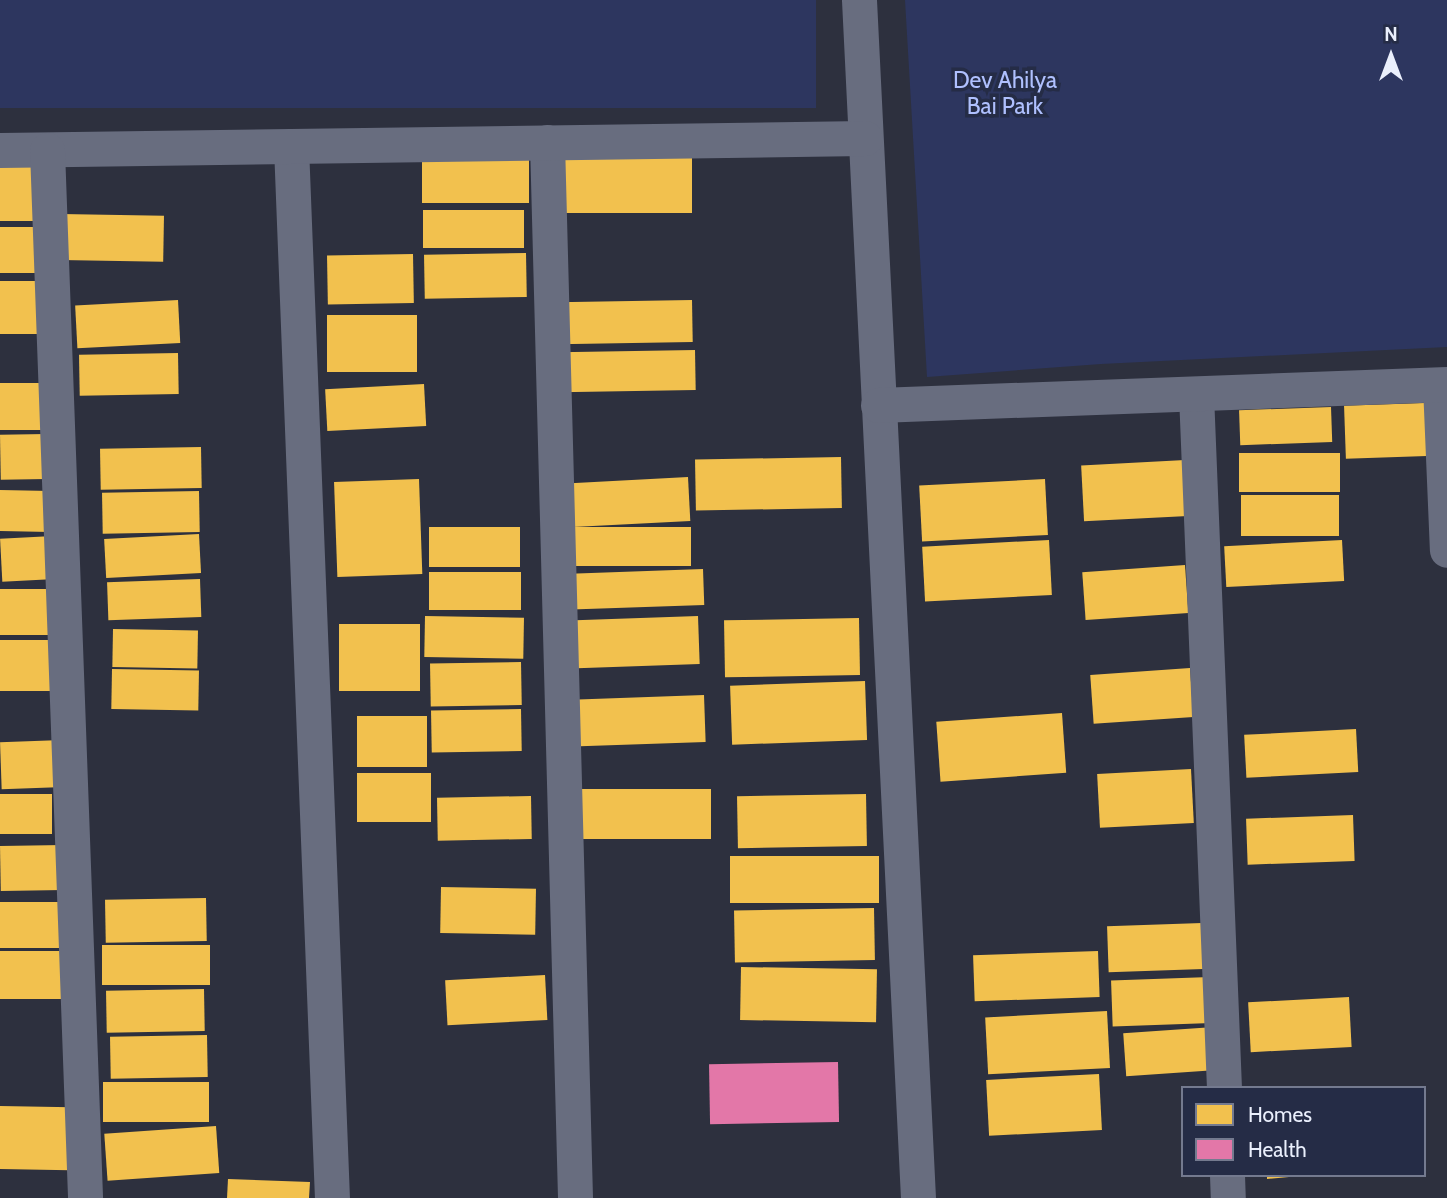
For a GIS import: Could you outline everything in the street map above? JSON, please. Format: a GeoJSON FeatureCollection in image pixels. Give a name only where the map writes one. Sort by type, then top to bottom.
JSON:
{"type":"FeatureCollection","features":[{"type":"Feature","properties":{"kind":"street"},"geometry":{"type":"LineString","coordinates":[[859,0],[918,1198]]}},
{"type":"Feature","properties":{"kind":"street"},"geometry":{"type":"LineString","coordinates":[[0,150],[866,138]]}},
{"type":"Feature","properties":{"kind":"street"},"geometry":{"type":"LineString","coordinates":[[547,142],[575,1198]]}},
{"type":"Feature","properties":{"kind":"street"},"geometry":{"type":"LineString","coordinates":[[292,146],[332,1198]]}},
{"type":"Feature","properties":{"kind":"street"},"geometry":{"type":"LineString","coordinates":[[47,150],[85,1198]]}},
{"type":"Feature","properties":{"kind":"street"},"geometry":{"type":"LineString","coordinates":[[878,405],[1444,384],[1447,550]]}},
{"type":"Feature","properties":{"kind":"street"},"geometry":{"type":"LineString","coordinates":[[1196,394],[1224,1086]]}},
{"type":"Feature","properties":{"kind":"street"},"geometry":{"type":"LineString","coordinates":[[1227,1177],[1228,1198]]}},
{"type":"Feature","properties":{"kind":"green space"},"geometry":{"type":"Polygon","coordinates":[[[0,0],[816,0],[816,108],[0,108],[0,0]]]}},
{"type":"Feature","properties":{"kind":"green space","name":"Dev Ahilya Bai Park"},"geometry":{"type":"Polygon","coordinates":[[[905,0],[1447,0],[1447,347],[1101,364],[927,377],[905,0]]]}},
{"type":"Feature","properties":{"kind":"building: Homes"},"geometry":{"type":"Polygon","coordinates":[[[422,157],[529,157],[529,203],[422,203],[422,157]]]}},
{"type":"Feature","properties":{"kind":"building: Homes"},"geometry":{"type":"Polygon","coordinates":[[[554,158],[692,158],[692,213],[554,213],[554,158]]]}},
{"type":"Feature","properties":{"kind":"building: Homes"},"geometry":{"type":"Polygon","coordinates":[[[0,162],[45,162],[45,221],[0,221],[0,162]]]}},
{"type":"Feature","properties":{"kind":"building: Homes"},"geometry":{"type":"Polygon","coordinates":[[[423,210],[524,210],[524,248],[423,248],[423,210]]]}},
{"type":"Feature","properties":{"kind":"building: Homes"},"geometry":{"type":"Polygon","coordinates":[[[61,214],[164,216],[163,262],[60,260],[61,214]]]}},
{"type":"Feature","properties":{"kind":"building: Homes"},"geometry":{"type":"Polygon","coordinates":[[[0,227],[41,227],[41,273],[0,273],[0,227]]]}},
{"type":"Feature","properties":{"kind":"building: Homes"},"geometry":{"type":"Polygon","coordinates":[[[526,253],[527,297],[425,299],[424,255],[526,253]]]}},
{"type":"Feature","properties":{"kind":"building: Homes"},"geometry":{"type":"Polygon","coordinates":[[[413,254],[414,303],[328,304],[327,256],[413,254]]]}},
{"type":"Feature","properties":{"kind":"building: Homes"},"geometry":{"type":"Polygon","coordinates":[[[0,281],[45,281],[45,334],[0,334],[0,281]]]}},
{"type":"Feature","properties":{"kind":"building: Homes"},"geometry":{"type":"Polygon","coordinates":[[[178,300],[180,343],[77,348],[75,305],[178,300]]]}},
{"type":"Feature","properties":{"kind":"building: Homes"},"geometry":{"type":"Polygon","coordinates":[[[692,300],[693,342],[558,344],[557,302],[692,300]]]}},
{"type":"Feature","properties":{"kind":"building: Homes"},"geometry":{"type":"Polygon","coordinates":[[[327,315],[417,315],[417,372],[327,372],[327,315]]]}},
{"type":"Feature","properties":{"kind":"building: Homes"},"geometry":{"type":"Polygon","coordinates":[[[695,350],[696,390],[560,392],[559,352],[695,350]]]}},
{"type":"Feature","properties":{"kind":"building: Homes"},"geometry":{"type":"Polygon","coordinates":[[[178,353],[179,394],[80,396],[79,355],[178,353]]]}},
{"type":"Feature","properties":{"kind":"building: Homes"},"geometry":{"type":"Polygon","coordinates":[[[0,383],[50,383],[50,430],[0,430],[0,383]]]}},
{"type":"Feature","properties":{"kind":"building: Homes"},"geometry":{"type":"Polygon","coordinates":[[[424,384],[426,426],[327,431],[325,389],[424,384]]]}},
{"type":"Feature","properties":{"kind":"building: Homes"},"geometry":{"type":"Polygon","coordinates":[[[1425,403],[1427,456],[1346,459],[1344,406],[1425,403]]]}},
{"type":"Feature","properties":{"kind":"building: Homes"},"geometry":{"type":"Polygon","coordinates":[[[1331,407],[1332,442],[1240,445],[1239,410],[1331,407]]]}},
{"type":"Feature","properties":{"kind":"building: Homes"},"geometry":{"type":"Polygon","coordinates":[[[46,434],[47,479],[1,480],[0,435],[46,434]]]}},
{"type":"Feature","properties":{"kind":"building: Homes"},"geometry":{"type":"Polygon","coordinates":[[[201,447],[202,488],[101,490],[100,449],[201,447]]]}},
{"type":"Feature","properties":{"kind":"building: Homes"},"geometry":{"type":"Polygon","coordinates":[[[1239,453],[1340,453],[1340,492],[1239,492],[1239,453]]]}},
{"type":"Feature","properties":{"kind":"building: Homes"},"geometry":{"type":"Polygon","coordinates":[[[841,457],[842,508],[696,511],[695,460],[841,457]]]}},
{"type":"Feature","properties":{"kind":"building: Homes"},"geometry":{"type":"Polygon","coordinates":[[[1185,460],[1188,516],[1084,521],[1081,465],[1185,460]]]}},
{"type":"Feature","properties":{"kind":"building: Homes"},"geometry":{"type":"Polygon","coordinates":[[[688,477],[690,521],[563,528],[561,484],[688,477]]]}},
{"type":"Feature","properties":{"kind":"building: Homes"},"geometry":{"type":"Polygon","coordinates":[[[419,479],[422,574],[337,577],[334,482],[419,479]]]}},
{"type":"Feature","properties":{"kind":"building: Homes"},"geometry":{"type":"Polygon","coordinates":[[[1045,479],[1048,535],[922,542],[919,486],[1045,479]]]}},
{"type":"Feature","properties":{"kind":"building: Homes"},"geometry":{"type":"Polygon","coordinates":[[[0,490],[51,491],[50,532],[0,531],[0,490]]]}},
{"type":"Feature","properties":{"kind":"building: Homes"},"geometry":{"type":"Polygon","coordinates":[[[199,491],[200,532],[103,534],[102,493],[199,491]]]}},
{"type":"Feature","properties":{"kind":"building: Homes"},"geometry":{"type":"Polygon","coordinates":[[[1241,495],[1339,495],[1339,536],[1241,536],[1241,495]]]}},
{"type":"Feature","properties":{"kind":"building: Homes"},"geometry":{"type":"Polygon","coordinates":[[[429,527],[520,527],[520,567],[429,567],[429,527]]]}},
{"type":"Feature","properties":{"kind":"building: Homes"},"geometry":{"type":"Polygon","coordinates":[[[563,527],[691,527],[691,566],[563,566],[563,527]]]}},
{"type":"Feature","properties":{"kind":"building: Homes"},"geometry":{"type":"Polygon","coordinates":[[[199,534],[201,573],[106,578],[104,539],[199,534]]]}},
{"type":"Feature","properties":{"kind":"building: Homes"},"geometry":{"type":"Polygon","coordinates":[[[53,536],[55,579],[2,582],[0,539],[53,536]]]}},
{"type":"Feature","properties":{"kind":"building: Homes"},"geometry":{"type":"Polygon","coordinates":[[[1049,540],[1052,595],[925,602],[922,547],[1049,540]]]}},
{"type":"Feature","properties":{"kind":"building: Homes"},"geometry":{"type":"Polygon","coordinates":[[[1342,540],[1344,581],[1226,587],[1224,546],[1342,540]]]}},
{"type":"Feature","properties":{"kind":"building: Homes"},"geometry":{"type":"Polygon","coordinates":[[[1185,565],[1188,613],[1086,620],[1082,572],[1185,565]]]}},
{"type":"Feature","properties":{"kind":"building: Homes"},"geometry":{"type":"Polygon","coordinates":[[[703,569],[704,605],[564,610],[563,574],[703,569]]]}},
{"type":"Feature","properties":{"kind":"building: Homes"},"geometry":{"type":"Polygon","coordinates":[[[429,572],[521,572],[521,610],[429,610],[429,572]]]}},
{"type":"Feature","properties":{"kind":"building: Homes"},"geometry":{"type":"Polygon","coordinates":[[[200,579],[201,617],[108,620],[107,582],[200,579]]]}},
{"type":"Feature","properties":{"kind":"building: Homes"},"geometry":{"type":"Polygon","coordinates":[[[0,589],[59,589],[59,635],[0,635],[0,589]]]}},
{"type":"Feature","properties":{"kind":"building: Homes"},"geometry":{"type":"Polygon","coordinates":[[[425,616],[524,618],[523,659],[424,657],[425,616]]]}},
{"type":"Feature","properties":{"kind":"building: Homes"},"geometry":{"type":"Polygon","coordinates":[[[698,616],[700,664],[563,669],[561,621],[698,616]]]}},
{"type":"Feature","properties":{"kind":"building: Homes"},"geometry":{"type":"Polygon","coordinates":[[[859,618],[860,675],[725,677],[724,620],[859,618]]]}},
{"type":"Feature","properties":{"kind":"building: Homes"},"geometry":{"type":"Polygon","coordinates":[[[339,624],[420,624],[420,691],[339,691],[339,624]]]}},
{"type":"Feature","properties":{"kind":"building: Homes"},"geometry":{"type":"Polygon","coordinates":[[[113,629],[198,630],[197,668],[112,667],[113,629]]]}},
{"type":"Feature","properties":{"kind":"building: Homes"},"geometry":{"type":"Polygon","coordinates":[[[0,640],[58,640],[58,691],[0,691],[0,640]]]}},
{"type":"Feature","properties":{"kind":"building: Homes"},"geometry":{"type":"Polygon","coordinates":[[[521,662],[522,705],[431,707],[430,664],[521,662]]]}},
{"type":"Feature","properties":{"kind":"building: Homes"},"geometry":{"type":"Polygon","coordinates":[[[1190,668],[1193,717],[1094,724],[1090,675],[1190,668]]]}},
{"type":"Feature","properties":{"kind":"building: Homes"},"geometry":{"type":"Polygon","coordinates":[[[112,669],[199,671],[198,711],[111,709],[112,669]]]}},
{"type":"Feature","properties":{"kind":"building: Homes"},"geometry":{"type":"Polygon","coordinates":[[[865,681],[867,740],[732,745],[730,686],[865,681]]]}},
{"type":"Feature","properties":{"kind":"building: Homes"},"geometry":{"type":"Polygon","coordinates":[[[704,695],[706,742],[573,747],[571,700],[704,695]]]}},
{"type":"Feature","properties":{"kind":"building: Homes"},"geometry":{"type":"Polygon","coordinates":[[[521,709],[522,751],[432,753],[431,711],[521,709]]]}},
{"type":"Feature","properties":{"kind":"building: Homes"},"geometry":{"type":"Polygon","coordinates":[[[1062,713],[1066,773],[940,782],[936,722],[1062,713]]]}},
{"type":"Feature","properties":{"kind":"building: Homes"},"geometry":{"type":"Polygon","coordinates":[[[357,716],[427,716],[427,767],[357,767],[357,716]]]}},
{"type":"Feature","properties":{"kind":"building: Homes"},"geometry":{"type":"Polygon","coordinates":[[[1356,729],[1358,772],[1246,778],[1244,735],[1356,729]]]}},
{"type":"Feature","properties":{"kind":"building: Homes"},"geometry":{"type":"Polygon","coordinates":[[[62,740],[64,787],[2,789],[0,742],[62,740]]]}},
{"type":"Feature","properties":{"kind":"building: Homes"},"geometry":{"type":"Polygon","coordinates":[[[1191,769],[1194,823],[1100,828],[1097,774],[1191,769]]]}},
{"type":"Feature","properties":{"kind":"building: Homes"},"geometry":{"type":"Polygon","coordinates":[[[357,773],[431,773],[431,822],[357,822],[357,773]]]}},
{"type":"Feature","properties":{"kind":"building: Homes"},"geometry":{"type":"Polygon","coordinates":[[[581,789],[711,789],[711,839],[581,839],[581,789]]]}},
{"type":"Feature","properties":{"kind":"building: Homes"},"geometry":{"type":"Polygon","coordinates":[[[0,794],[52,794],[52,834],[0,834],[0,794]]]}},
{"type":"Feature","properties":{"kind":"building: Homes"},"geometry":{"type":"Polygon","coordinates":[[[866,794],[867,846],[738,848],[737,796],[866,794]]]}},
{"type":"Feature","properties":{"kind":"building: Homes"},"geometry":{"type":"Polygon","coordinates":[[[531,796],[532,839],[438,841],[437,798],[531,796]]]}},
{"type":"Feature","properties":{"kind":"building: Homes"},"geometry":{"type":"Polygon","coordinates":[[[1353,815],[1355,861],[1248,865],[1246,819],[1353,815]]]}},
{"type":"Feature","properties":{"kind":"building: Homes"},"geometry":{"type":"Polygon","coordinates":[[[63,845],[64,890],[1,891],[0,846],[63,845]]]}},
{"type":"Feature","properties":{"kind":"building: Homes"},"geometry":{"type":"Polygon","coordinates":[[[730,856],[879,856],[879,903],[730,903],[730,856]]]}},
{"type":"Feature","properties":{"kind":"building: Homes"},"geometry":{"type":"Polygon","coordinates":[[[441,887],[536,889],[535,935],[440,933],[441,887]]]}},
{"type":"Feature","properties":{"kind":"building: Homes"},"geometry":{"type":"Polygon","coordinates":[[[206,898],[207,941],[106,943],[105,900],[206,898]]]}},
{"type":"Feature","properties":{"kind":"building: Homes"},"geometry":{"type":"Polygon","coordinates":[[[0,902],[63,902],[63,948],[0,948],[0,902]]]}},
{"type":"Feature","properties":{"kind":"building: Homes"},"geometry":{"type":"Polygon","coordinates":[[[874,908],[875,960],[735,962],[734,910],[874,908]]]}},
{"type":"Feature","properties":{"kind":"building: Homes"},"geometry":{"type":"Polygon","coordinates":[[[1202,923],[1204,969],[1109,972],[1107,926],[1202,923]]]}},
{"type":"Feature","properties":{"kind":"building: Homes"},"geometry":{"type":"Polygon","coordinates":[[[102,945],[210,945],[210,985],[102,985],[102,945]]]}},
{"type":"Feature","properties":{"kind":"building: Homes"},"geometry":{"type":"Polygon","coordinates":[[[0,951],[64,951],[64,999],[0,999],[0,951]]]}},
{"type":"Feature","properties":{"kind":"building: Homes"},"geometry":{"type":"Polygon","coordinates":[[[1098,951],[1100,997],[975,1001],[973,955],[1098,951]]]}},
{"type":"Feature","properties":{"kind":"building: Homes"},"geometry":{"type":"Polygon","coordinates":[[[741,967],[877,969],[876,1022],[740,1020],[741,967]]]}},
{"type":"Feature","properties":{"kind":"building: Homes"},"geometry":{"type":"Polygon","coordinates":[[[545,975],[547,1020],[447,1025],[445,980],[545,975]]]}},
{"type":"Feature","properties":{"kind":"building: Homes"},"geometry":{"type":"Polygon","coordinates":[[[1210,977],[1212,1023],[1113,1026],[1111,980],[1210,977]]]}},
{"type":"Feature","properties":{"kind":"building: Homes"},"geometry":{"type":"Polygon","coordinates":[[[204,989],[205,1031],[107,1033],[106,991],[204,989]]]}},
{"type":"Feature","properties":{"kind":"building: Homes"},"geometry":{"type":"Polygon","coordinates":[[[1349,997],[1352,1047],[1251,1052],[1248,1002],[1349,997]]]}},
{"type":"Feature","properties":{"kind":"building: Homes"},"geometry":{"type":"Polygon","coordinates":[[[1107,1011],[1110,1068],[988,1074],[985,1017],[1107,1011]]]}},
{"type":"Feature","properties":{"kind":"building: Homes"},"geometry":{"type":"Polygon","coordinates":[[[1214,1027],[1217,1070],[1126,1076],[1123,1033],[1214,1027]]]}},
{"type":"Feature","properties":{"kind":"building: Homes"},"geometry":{"type":"Polygon","coordinates":[[[207,1035],[208,1077],[111,1079],[110,1037],[207,1035]]]}},
{"type":"Feature","properties":{"kind":"building: Homes"},"geometry":{"type":"Polygon","coordinates":[[[1099,1074],[1102,1130],[989,1136],[986,1080],[1099,1074]]]}},
{"type":"Feature","properties":{"kind":"building: Homes"},"geometry":{"type":"Polygon","coordinates":[[[103,1082],[209,1082],[209,1122],[103,1122],[103,1082]]]}},
{"type":"Feature","properties":{"kind":"building: Homes"},"geometry":{"type":"Polygon","coordinates":[[[0,1106],[71,1107],[70,1170],[0,1169],[0,1106]]]}},
{"type":"Feature","properties":{"kind":"building: Homes"},"geometry":{"type":"Polygon","coordinates":[[[216,1126],[219,1173],[108,1181],[104,1134],[216,1126]]]}},
{"type":"Feature","properties":{"kind":"building: Homes"},"geometry":{"type":"Polygon","coordinates":[[[228,1179],[310,1182],[309,1198],[227,1198],[228,1179]]]}},
{"type":"Feature","properties":{"kind":"building: Health"},"geometry":{"type":"Polygon","coordinates":[[[838,1062],[839,1122],[710,1124],[709,1064],[838,1062]]]}}]}
